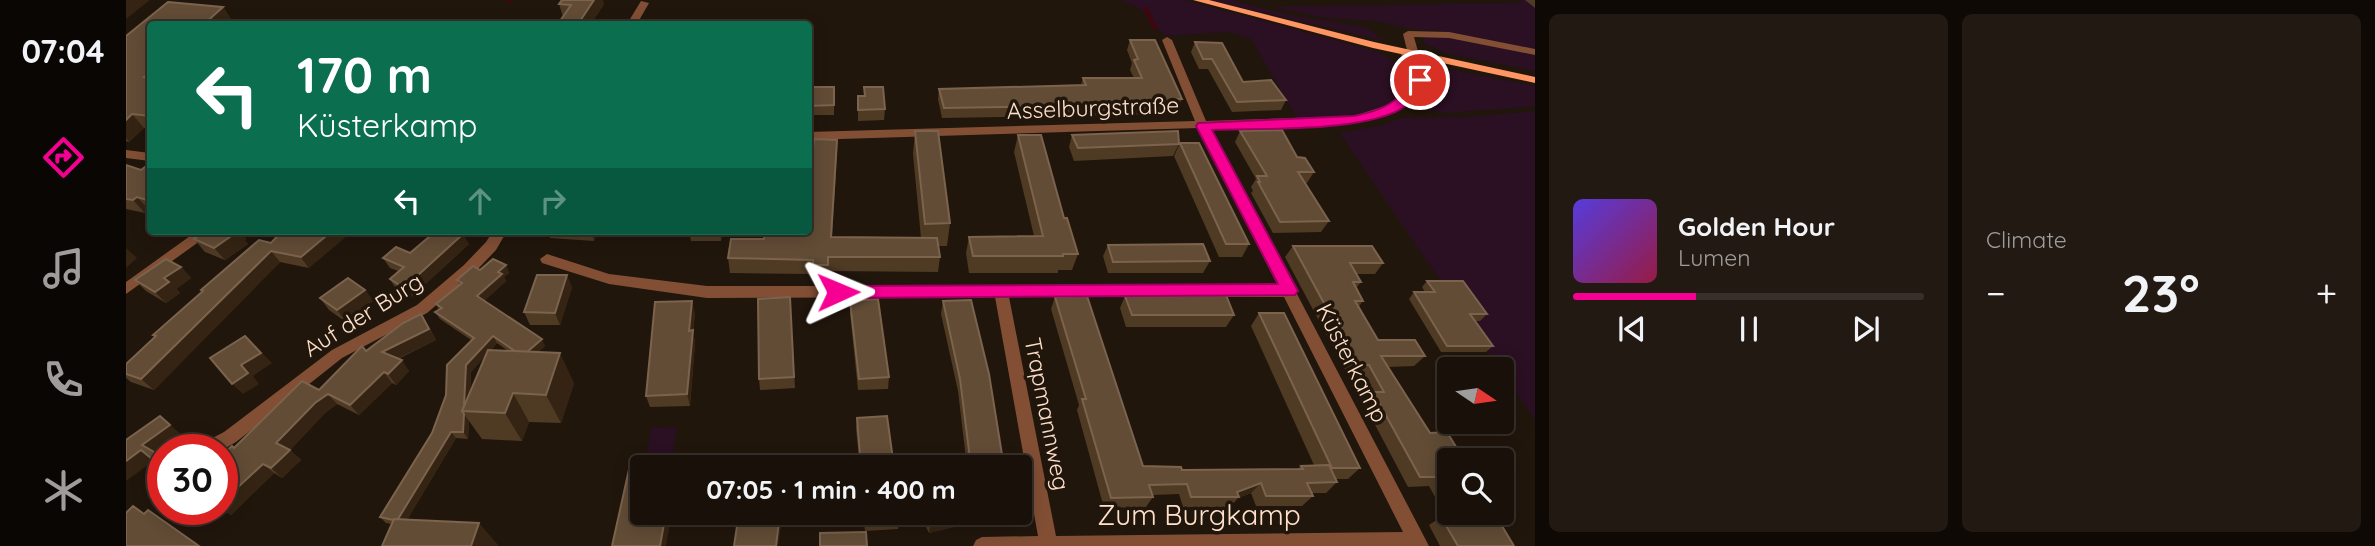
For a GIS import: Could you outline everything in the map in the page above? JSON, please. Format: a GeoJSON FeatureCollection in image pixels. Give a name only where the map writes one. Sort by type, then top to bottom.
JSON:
{"type":"FeatureCollection","features":[{"type":"Feature","properties":{"kind":"main road"},"geometry":{"type":"LineString","coordinates":[[1198,0],[1415,55],[1535,80]]}},
{"type":"Feature","properties":{"kind":"street"},"geometry":{"type":"LineString","coordinates":[[634,21],[644,3]]}},
{"type":"Feature","properties":{"kind":"street","name":"Asselburgstraße"},"geometry":{"type":"LineString","coordinates":[[812,136],[1354,120],[1379,115],[1397,107],[1424,72],[1408,34],[1432,33],[1535,52]]}},
{"type":"Feature","properties":{"kind":"street","name":"Küsterkamp"},"geometry":{"type":"LineString","coordinates":[[1167,40],[1203,126],[1419,544]]}},
{"type":"Feature","properties":{"kind":"street"},"geometry":{"type":"LineString","coordinates":[[1411,90],[1415,55]]}},
{"type":"Feature","properties":{"kind":"street"},"geometry":{"type":"LineString","coordinates":[[126,154],[147,157]]}},
{"type":"Feature","properties":{"kind":"street"},"geometry":{"type":"LineString","coordinates":[[126,289],[200,235]]}},
{"type":"Feature","properties":{"kind":"street","name":"Auf der Burg"},"geometry":{"type":"LineString","coordinates":[[234,434],[337,354],[422,309],[469,268],[491,246],[498,235]]}},
{"type":"Feature","properties":{"kind":"street"},"geometry":{"type":"LineString","coordinates":[[547,259],[609,279],[707,292],[1290,291]]}},
{"type":"Feature","properties":{"kind":"street","name":"Trapmannweg"},"geometry":{"type":"LineString","coordinates":[[1000,291],[1049,545]]}},
{"type":"Feature","properties":{"kind":"street","name":"Zum Burgkamp"},"geometry":{"type":"LineString","coordinates":[[982,546],[1419,544]]}},
{"type":"Feature","properties":{"kind":"shaded area"},"geometry":{"type":"Polygon","coordinates":[[[1121,0],[1184,0],[1378,52],[1397,63],[1403,85],[1383,106],[1370,111],[1341,117],[1297,118],[1251,39],[1229,32],[1164,36],[1162,31],[1152,28],[1142,10],[1121,0]]]}},
{"type":"Feature","properties":{"kind":"shaded area"},"geometry":{"type":"Polygon","coordinates":[[[1209,0],[1230,0],[1295,16],[1366,27],[1385,41],[1209,0]]]}},
{"type":"Feature","properties":{"kind":"shaded area"},"geometry":{"type":"Polygon","coordinates":[[[1519,0],[1535,0],[1535,50],[1440,31],[1416,30],[1376,21],[1327,18],[1272,7],[1521,3],[1519,0]]]}},
{"type":"Feature","properties":{"kind":"shaded area"},"geometry":{"type":"Polygon","coordinates":[[[1437,34],[1535,54],[1535,71],[1447,53],[1425,44],[1422,35],[1437,34]]]}},
{"type":"Feature","properties":{"kind":"shaded area"},"geometry":{"type":"Polygon","coordinates":[[[1452,70],[1535,86],[1535,106],[1445,113],[1417,106],[1434,88],[1440,74],[1452,70]]]}},
{"type":"Feature","properties":{"kind":"shaded area"},"geometry":{"type":"Polygon","coordinates":[[[1535,111],[1535,420],[1514,389],[1514,357],[1492,357],[1340,133],[1382,125],[1402,118],[1472,117],[1535,111]]]}},
{"type":"Feature","properties":{"kind":"shaded area"},"geometry":{"type":"Polygon","coordinates":[[[676,427],[673,455],[647,455],[651,428],[676,427]]]}},
{"type":"Feature","properties":{"kind":"building"},"geometry":{"type":"Polygon","coordinates":[[[562,0],[594,0],[580,21],[560,21],[571,5],[559,4],[562,0]]]}},
{"type":"Feature","properties":{"kind":"building"},"geometry":{"type":"Polygon","coordinates":[[[168,2],[223,7],[207,21],[147,21],[147,74],[144,77],[147,78],[147,116],[132,114],[126,120],[126,36],[168,2]]]}},
{"type":"Feature","properties":{"kind":"building"},"geometry":{"type":"Polygon","coordinates":[[[1130,40],[1155,40],[1182,99],[1175,99],[1178,104],[944,108],[939,89],[1086,85],[1083,78],[1142,78],[1134,60],[1138,59],[1130,40]]]}},
{"type":"Feature","properties":{"kind":"building"},"geometry":{"type":"Polygon","coordinates":[[[1195,42],[1222,43],[1243,82],[1271,80],[1286,100],[1237,102],[1212,59],[1203,59],[1195,42]]]}},
{"type":"Feature","properties":{"kind":"building"},"geometry":{"type":"Polygon","coordinates":[[[812,87],[834,87],[834,105],[812,106],[812,87]]]}},
{"type":"Feature","properties":{"kind":"building"},"geometry":{"type":"Polygon","coordinates":[[[864,87],[883,87],[885,109],[858,110],[858,96],[865,96],[864,87]]]}},
{"type":"Feature","properties":{"kind":"building"},"geometry":{"type":"Polygon","coordinates":[[[1282,130],[1297,157],[1305,158],[1314,172],[1298,172],[1329,221],[1280,222],[1258,182],[1257,176],[1267,176],[1240,131],[1282,130]]]}},
{"type":"Feature","properties":{"kind":"building"},"geometry":{"type":"Polygon","coordinates":[[[915,131],[938,131],[950,223],[925,224],[915,131]]]}},
{"type":"Feature","properties":{"kind":"building"},"geometry":{"type":"Polygon","coordinates":[[[1178,131],[1179,144],[1078,148],[1072,135],[1178,131]]]}},
{"type":"Feature","properties":{"kind":"building"},"geometry":{"type":"Polygon","coordinates":[[[1018,135],[1041,135],[1064,218],[1067,218],[1078,254],[973,256],[969,237],[1043,236],[1018,135]]]}},
{"type":"Feature","properties":{"kind":"building"},"geometry":{"type":"Polygon","coordinates":[[[814,139],[837,140],[831,237],[937,238],[940,257],[828,257],[828,265],[813,265],[813,260],[728,258],[731,239],[764,239],[764,235],[812,235],[814,139]]]}},
{"type":"Feature","properties":{"kind":"building"},"geometry":{"type":"Polygon","coordinates":[[[1180,143],[1199,143],[1249,244],[1226,244],[1180,143]]]}},
{"type":"Feature","properties":{"kind":"building"},"geometry":{"type":"Polygon","coordinates":[[[126,165],[141,170],[147,166],[147,200],[137,197],[133,200],[126,199],[126,165]]]}},
{"type":"Feature","properties":{"kind":"building"},"geometry":{"type":"Polygon","coordinates":[[[200,235],[233,235],[214,248],[194,239],[200,235]]]}},
{"type":"Feature","properties":{"kind":"building"},"geometry":{"type":"Polygon","coordinates":[[[278,235],[327,235],[301,257],[271,251],[141,379],[126,374],[126,364],[156,336],[153,335],[203,291],[201,290],[259,240],[271,243],[278,235]]]}},
{"type":"Feature","properties":{"kind":"building"},"geometry":{"type":"Polygon","coordinates":[[[431,235],[462,235],[404,288],[390,279],[404,267],[383,258],[396,247],[410,253],[431,235]]]}},
{"type":"Feature","properties":{"kind":"building"},"geometry":{"type":"Polygon","coordinates":[[[1203,244],[1210,261],[1113,262],[1108,245],[1203,244]]]}},
{"type":"Feature","properties":{"kind":"building"},"geometry":{"type":"Polygon","coordinates":[[[1293,246],[1372,246],[1383,263],[1350,263],[1361,282],[1353,282],[1363,301],[1355,301],[1378,340],[1415,340],[1425,356],[1381,356],[1430,433],[1448,434],[1457,448],[1437,448],[1437,477],[1420,477],[1373,392],[1384,392],[1369,365],[1358,365],[1293,246]]]}},
{"type":"Feature","properties":{"kind":"building"},"geometry":{"type":"Polygon","coordinates":[[[166,259],[181,267],[164,278],[169,282],[155,292],[135,280],[166,259]]]}},
{"type":"Feature","properties":{"kind":"building"},"geometry":{"type":"Polygon","coordinates":[[[493,259],[506,265],[498,272],[502,274],[477,296],[542,339],[527,352],[515,351],[493,336],[466,365],[463,432],[451,432],[398,519],[380,517],[432,433],[446,395],[447,365],[474,338],[435,312],[442,308],[436,304],[462,283],[457,280],[473,266],[480,270],[493,259]]]}},
{"type":"Feature","properties":{"kind":"building"},"geometry":{"type":"Polygon","coordinates":[[[537,275],[567,275],[555,313],[524,312],[537,275]]]}},
{"type":"Feature","properties":{"kind":"building"},"geometry":{"type":"Polygon","coordinates":[[[348,278],[365,290],[337,310],[320,298],[348,278]]]}},
{"type":"Feature","properties":{"kind":"building"},"geometry":{"type":"Polygon","coordinates":[[[1427,281],[1463,281],[1487,314],[1470,314],[1493,346],[1447,346],[1414,292],[1435,292],[1427,281]]]}},
{"type":"Feature","properties":{"kind":"building"},"geometry":{"type":"Polygon","coordinates":[[[1226,295],[1234,315],[1132,315],[1125,296],[1226,295]]]}},
{"type":"Feature","properties":{"kind":"building"},"geometry":{"type":"Polygon","coordinates":[[[1087,296],[1143,466],[1181,467],[1182,470],[1303,469],[1301,466],[1329,465],[1337,482],[1307,483],[1313,496],[1266,496],[1261,483],[1237,492],[1239,497],[1191,497],[1187,484],[1149,485],[1153,497],[1111,498],[1082,399],[1086,399],[1055,297],[1087,296]]]}},
{"type":"Feature","properties":{"kind":"building"},"geometry":{"type":"Polygon","coordinates":[[[790,297],[794,377],[759,379],[758,299],[790,297]]]}},
{"type":"Feature","properties":{"kind":"building"},"geometry":{"type":"Polygon","coordinates":[[[878,299],[889,377],[859,379],[850,301],[878,299]]]}},
{"type":"Feature","properties":{"kind":"building"},"geometry":{"type":"Polygon","coordinates":[[[971,300],[989,374],[1002,455],[970,455],[960,379],[943,301],[971,300]]]}},
{"type":"Feature","properties":{"kind":"building"},"geometry":{"type":"Polygon","coordinates":[[[692,301],[689,331],[693,330],[687,394],[646,396],[655,302],[692,301]]]}},
{"type":"Feature","properties":{"kind":"building"},"geometry":{"type":"Polygon","coordinates":[[[1259,313],[1284,313],[1360,468],[1332,468],[1259,313]]]}},
{"type":"Feature","properties":{"kind":"building"},"geometry":{"type":"Polygon","coordinates":[[[421,314],[429,329],[382,352],[402,360],[388,374],[384,372],[350,405],[328,394],[315,403],[276,443],[290,450],[271,468],[263,464],[238,487],[238,444],[302,381],[319,390],[362,346],[366,351],[403,323],[421,314]]]}},
{"type":"Feature","properties":{"kind":"building"},"geometry":{"type":"Polygon","coordinates":[[[245,336],[261,353],[241,365],[248,373],[232,384],[210,358],[245,336]]]}},
{"type":"Feature","properties":{"kind":"building"},"geometry":{"type":"Polygon","coordinates":[[[488,350],[560,353],[546,395],[513,393],[505,413],[462,411],[488,350]]]}},
{"type":"Feature","properties":{"kind":"building"},"geometry":{"type":"Polygon","coordinates":[[[160,416],[170,425],[157,434],[147,434],[147,441],[142,445],[147,448],[147,455],[141,450],[126,461],[126,440],[160,416]]]}},
{"type":"Feature","properties":{"kind":"building"},"geometry":{"type":"Polygon","coordinates":[[[887,416],[892,455],[860,455],[857,418],[887,416]]]}},
{"type":"Feature","properties":{"kind":"building"},"geometry":{"type":"Polygon","coordinates":[[[630,465],[630,525],[664,525],[660,546],[612,546],[630,465]]]}},
{"type":"Feature","properties":{"kind":"building"},"geometry":{"type":"Polygon","coordinates":[[[133,506],[144,514],[147,511],[147,525],[169,525],[199,546],[126,546],[126,513],[133,506]]]}},
{"type":"Feature","properties":{"kind":"building"},"geometry":{"type":"Polygon","coordinates":[[[394,519],[479,523],[471,546],[382,546],[394,519]]]}},
{"type":"Feature","properties":{"kind":"building"},"geometry":{"type":"Polygon","coordinates":[[[737,525],[779,525],[776,546],[734,546],[737,525]]]}},
{"type":"Feature","properties":{"kind":"building"},"geometry":{"type":"Polygon","coordinates":[[[1446,525],[1501,525],[1514,546],[1458,546],[1446,525]]]}},
{"type":"Feature","properties":{"kind":"building"},"geometry":{"type":"Polygon","coordinates":[[[866,532],[867,546],[820,546],[820,533],[866,532]]]}},
{"type":"Feature","properties":{"kind":"waterway"},"geometry":{"type":"LineString","coordinates":[[1146,9],[1155,28]]}},
{"type":"Feature","properties":{"kind":"route"},"geometry":{"type":"LineString","coordinates":[[838,292],[1290,291],[1203,126],[1354,120],[1379,115],[1404,102],[1420,80]]}}]}
